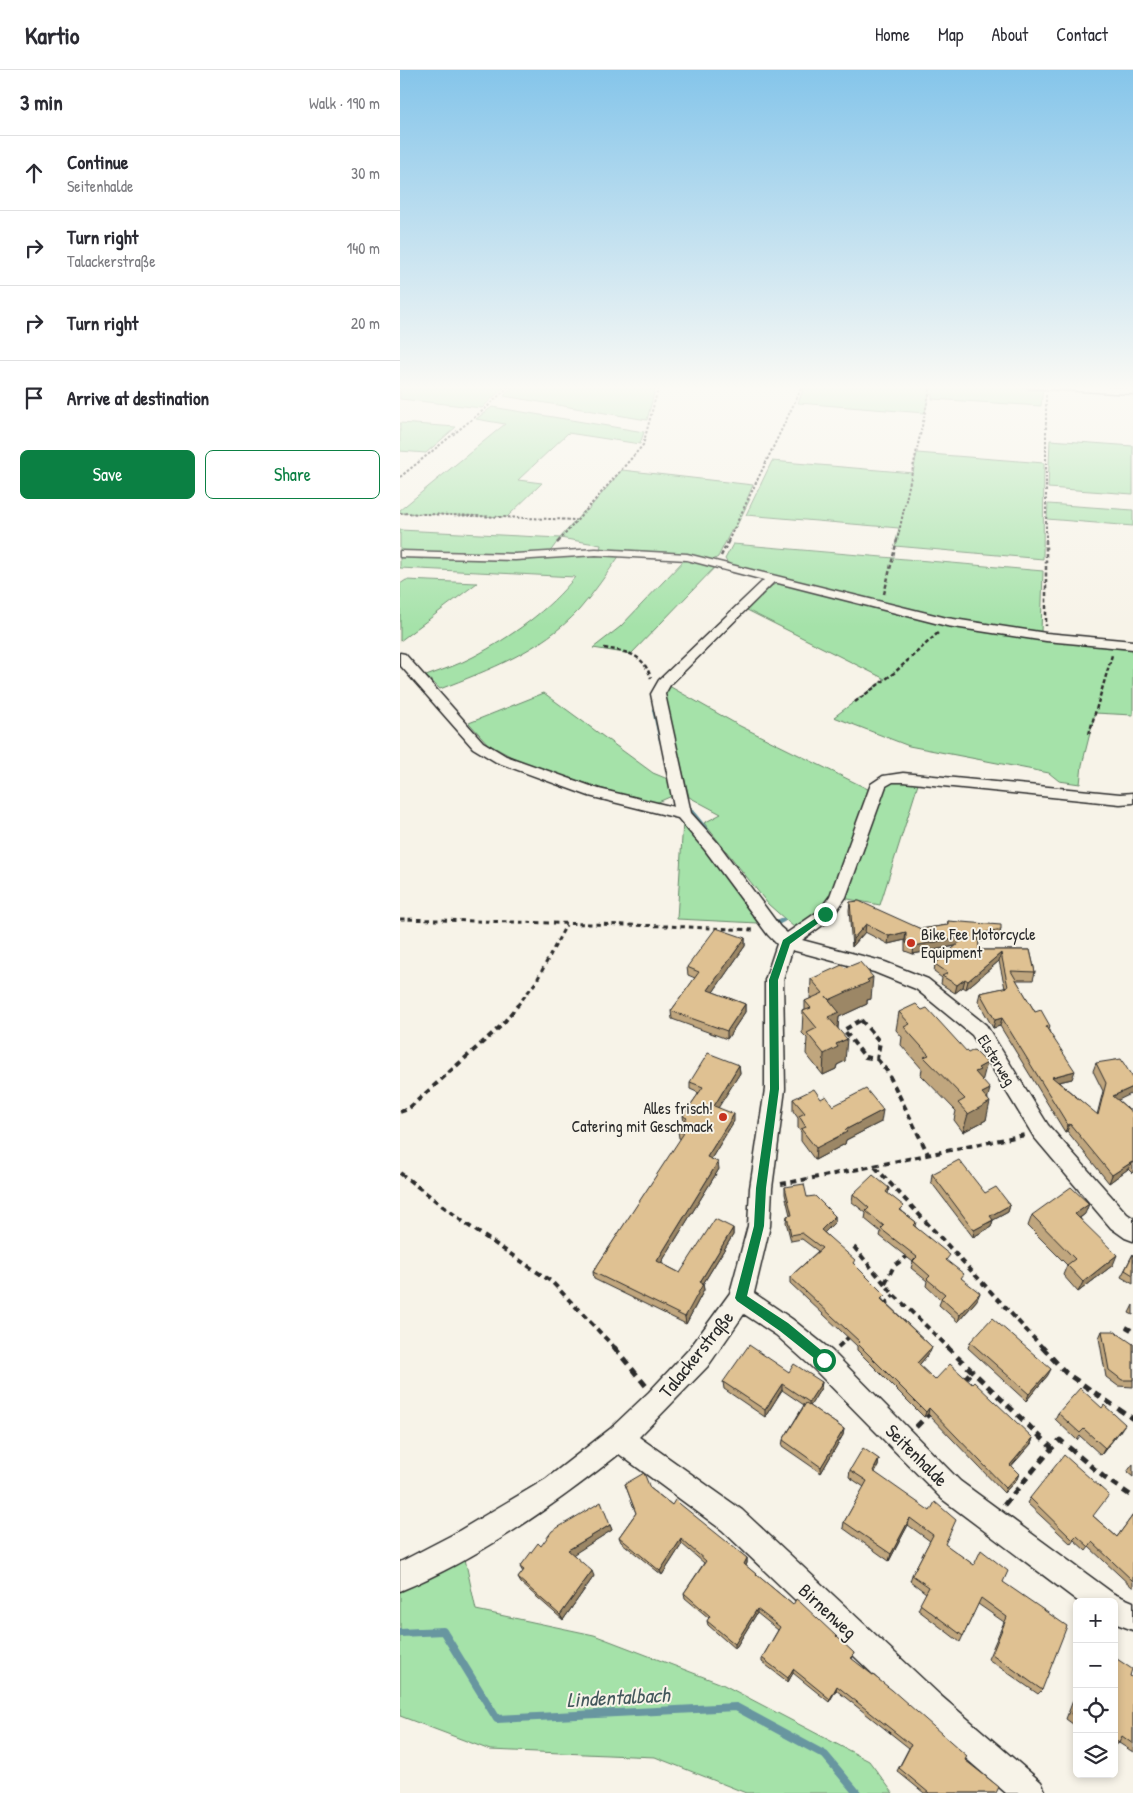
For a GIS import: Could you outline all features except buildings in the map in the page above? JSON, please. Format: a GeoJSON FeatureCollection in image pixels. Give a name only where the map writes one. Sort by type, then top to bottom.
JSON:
{"type":"FeatureCollection","features":[{"type":"Feature","properties":{"kind":"street"},"geometry":{"type":"LineString","coordinates":[[400,554],[515,557],[605,552],[668,555],[718,564],[881,607],[947,622],[1046,637],[1133,645]]}},
{"type":"Feature","properties":{"kind":"street"},"geometry":{"type":"LineString","coordinates":[[771,579],[664,683],[658,694],[683,814],[711,846],[780,937],[825,914],[838,897],[879,784],[884,780],[894,777],[1120,799],[1133,798]]}},
{"type":"Feature","properties":{"kind":"street"},"geometry":{"type":"LineString","coordinates":[[400,657],[478,745],[501,759],[594,793],[683,814]]}},
{"type":"Feature","properties":{"kind":"street","name":"Elsterweg"},"geometry":{"type":"LineString","coordinates":[[780,937],[879,967],[922,984],[979,1030],[1041,1132],[1118,1221],[1133,1231]]}},
{"type":"Feature","properties":{"kind":"street","name":"Talackerstraße"},"geometry":{"type":"LineString","coordinates":[[400,1577],[462,1545],[556,1488],[619,1438],[658,1401],[699,1357],[741,1298],[759,1226],[761,1188],[775,1089],[774,980],[780,937]]}},
{"type":"Feature","properties":{"kind":"street","name":"Seitenhalde"},"geometry":{"type":"LineString","coordinates":[[741,1298],[784,1327],[824,1360],[951,1490],[1098,1598]]}},
{"type":"Feature","properties":{"kind":"street","name":"Birnenweg"},"geometry":{"type":"LineString","coordinates":[[619,1438],[732,1520],[930,1707],[1030,1793]]}},
{"type":"Feature","properties":{"kind":"street"},"geometry":{"type":"LineString","coordinates":[[1118,1610],[1133,1616]]}},
{"type":"Feature","properties":{"kind":"path"},"geometry":{"type":"LineString","coordinates":[[400,477],[414,465]]}},
{"type":"Feature","properties":{"kind":"path"},"geometry":{"type":"LineString","coordinates":[[560,538],[625,465]]}},
{"type":"Feature","properties":{"kind":"path"},"geometry":{"type":"LineString","coordinates":[[718,564],[766,465]]}},
{"type":"Feature","properties":{"kind":"path"},"geometry":{"type":"LineString","coordinates":[[881,607],[915,465]]}},
{"type":"Feature","properties":{"kind":"path"},"geometry":{"type":"LineString","coordinates":[[1046,465],[1046,637]]}},
{"type":"Feature","properties":{"kind":"path"},"geometry":{"type":"LineString","coordinates":[[400,513],[576,520]]}},
{"type":"Feature","properties":{"kind":"path"},"geometry":{"type":"LineString","coordinates":[[855,702],[894,673],[942,628]]}},
{"type":"Feature","properties":{"kind":"path"},"geometry":{"type":"LineString","coordinates":[[1089,734],[1114,647]]}},
{"type":"Feature","properties":{"kind":"path"},"geometry":{"type":"LineString","coordinates":[[604,648],[631,654],[646,663],[654,689],[658,694]]}},
{"type":"Feature","properties":{"kind":"path"},"geometry":{"type":"LineString","coordinates":[[400,919],[566,925],[677,925],[780,937]]}},
{"type":"Feature","properties":{"kind":"path"},"geometry":{"type":"LineString","coordinates":[[400,1112],[408,1109],[501,1026],[536,982],[566,925]]}},
{"type":"Feature","properties":{"kind":"path"},"geometry":{"type":"LineString","coordinates":[[877,1058],[880,1042],[861,1020],[844,1030],[865,1057],[877,1058],[887,1071],[928,1154]]}},
{"type":"Feature","properties":{"kind":"path"},"geometry":{"type":"LineString","coordinates":[[761,1188],[875,1167],[928,1154],[1041,1132]]}},
{"type":"Feature","properties":{"kind":"path"},"geometry":{"type":"LineString","coordinates":[[875,1167],[1066,1374],[1133,1418]]}},
{"type":"Feature","properties":{"kind":"path"},"geometry":{"type":"LineString","coordinates":[[400,1173],[466,1224],[552,1282],[614,1347],[658,1401]]}},
{"type":"Feature","properties":{"kind":"path"},"geometry":{"type":"LineString","coordinates":[[929,1240],[936,1235]]}},
{"type":"Feature","properties":{"kind":"path"},"geometry":{"type":"LineString","coordinates":[[854,1247],[894,1296],[1052,1448]]}},
{"type":"Feature","properties":{"kind":"path"},"geometry":{"type":"LineString","coordinates":[[884,1283],[894,1266],[915,1250]]}},
{"type":"Feature","properties":{"kind":"path"},"geometry":{"type":"LineString","coordinates":[[880,1308],[894,1296]]}},
{"type":"Feature","properties":{"kind":"path"},"geometry":{"type":"LineString","coordinates":[[1126,1327],[1133,1331]]}},
{"type":"Feature","properties":{"kind":"path"},"geometry":{"type":"LineString","coordinates":[[824,1360],[859,1328]]}},
{"type":"Feature","properties":{"kind":"path"},"geometry":{"type":"LineString","coordinates":[[958,1385],[972,1371]]}},
{"type":"Feature","properties":{"kind":"path"},"geometry":{"type":"LineString","coordinates":[[902,1441],[937,1406]]}},
{"type":"Feature","properties":{"kind":"path"},"geometry":{"type":"LineString","coordinates":[[991,1520],[1060,1440],[1105,1478],[1133,1497]]}},
{"type":"Feature","properties":{"kind":"green space"},"geometry":{"type":"Polygon","coordinates":[[[454,465],[534,465],[518,480],[542,483],[507,517],[400,513],[400,510],[454,465]]]}},
{"type":"Feature","properties":{"kind":"green space"},"geometry":{"type":"Polygon","coordinates":[[[770,465],[824,465],[913,473],[915,465],[1044,465],[1043,559],[895,546],[899,528],[746,515],[770,465]]]}},
{"type":"Feature","properties":{"kind":"green space"},"geometry":{"type":"Polygon","coordinates":[[[1049,465],[1133,465],[1133,494],[1048,488],[1049,465]]]}},
{"type":"Feature","properties":{"kind":"green space"},"geometry":{"type":"Polygon","coordinates":[[[622,470],[753,485],[747,499],[750,499],[735,529],[732,529],[718,557],[713,560],[646,551],[600,549],[601,545],[560,538],[584,511],[587,511],[622,470]]]}},
{"type":"Feature","properties":{"kind":"green space"},"geometry":{"type":"Polygon","coordinates":[[[1048,504],[1133,510],[1133,526],[1047,519],[1048,504]]]}},
{"type":"Feature","properties":{"kind":"green space"},"geometry":{"type":"Polygon","coordinates":[[[400,530],[560,538],[547,556],[400,554],[403,551],[400,550],[400,530]]]}},
{"type":"Feature","properties":{"kind":"green space"},"geometry":{"type":"Polygon","coordinates":[[[733,544],[1043,571],[1041,632],[978,624],[875,603],[729,565],[725,559],[733,544]]]}},
{"type":"Feature","properties":{"kind":"green space"},"geometry":{"type":"Polygon","coordinates":[[[400,555],[405,555],[407,558],[423,559],[426,556],[541,559],[620,555],[579,610],[549,637],[496,666],[440,689],[426,676],[467,660],[515,632],[553,601],[575,577],[400,568],[400,555]]]}},
{"type":"Feature","properties":{"kind":"green space"},"geometry":{"type":"Polygon","coordinates":[[[687,557],[718,564],[631,654],[593,648],[620,627],[687,557]]]}},
{"type":"Feature","properties":{"kind":"green space"},"geometry":{"type":"Polygon","coordinates":[[[406,580],[477,583],[400,641],[400,584],[406,580]]]}},
{"type":"Feature","properties":{"kind":"green space"},"geometry":{"type":"Polygon","coordinates":[[[777,583],[936,622],[1133,647],[1133,715],[1095,713],[1082,765],[1080,784],[1059,781],[1049,773],[909,746],[834,717],[885,679],[745,609],[768,588],[777,583]]]}},
{"type":"Feature","properties":{"kind":"green space"},"geometry":{"type":"Polygon","coordinates":[[[669,686],[740,726],[872,791],[834,894],[818,914],[795,928],[768,904],[704,823],[721,814],[689,797],[664,696],[669,686]]]}},
{"type":"Feature","properties":{"kind":"green space"},"geometry":{"type":"Polygon","coordinates":[[[544,693],[653,773],[670,780],[672,796],[656,803],[603,789],[519,761],[488,744],[469,723],[544,693]]]}},
{"type":"Feature","properties":{"kind":"green space"},"geometry":{"type":"Polygon","coordinates":[[[893,780],[919,781],[880,905],[843,898],[886,786],[893,780]]]}},
{"type":"Feature","properties":{"kind":"green space"},"geometry":{"type":"Polygon","coordinates":[[[683,821],[758,923],[677,919],[683,821]]]}},
{"type":"Feature","properties":{"kind":"green space"},"geometry":{"type":"Polygon","coordinates":[[[462,1545],[476,1610],[594,1635],[722,1684],[869,1761],[893,1793],[746,1793],[655,1757],[490,1750],[400,1716],[400,1577],[462,1545]]]}},
{"type":"Feature","properties":{"kind":"waterway"},"geometry":{"type":"LineString","coordinates":[[654,710],[661,741]]}},
{"type":"Feature","properties":{"kind":"waterway"},"geometry":{"type":"LineString","coordinates":[[690,810],[707,831]]}},
{"type":"Feature","properties":{"kind":"waterway"},"geometry":{"type":"LineString","coordinates":[[777,923],[783,920]]}},
{"type":"Feature","properties":{"kind":"waterway","name":"Lindentalbach"},"geometry":{"type":"LineString","coordinates":[[400,1633],[443,1631],[497,1719],[736,1707],[825,1755],[857,1793]]}},
{"type":"Feature","properties":{"kind":"place","name":"Bike Fee Motorcycle Equipment"},"geometry":{"type":"Point","coordinates":[911,943]}},
{"type":"Feature","properties":{"kind":"place","name":"Alles frisch! Catering mit Geschmack"},"geometry":{"type":"Point","coordinates":[723,1117]}},
{"type":"Feature","properties":{"kind":"route"},"geometry":{"type":"LineString","coordinates":[[824,1360],[784,1327],[741,1298],[759,1226],[761,1188],[775,1089],[774,980],[786,942],[825,914]]}}]}
